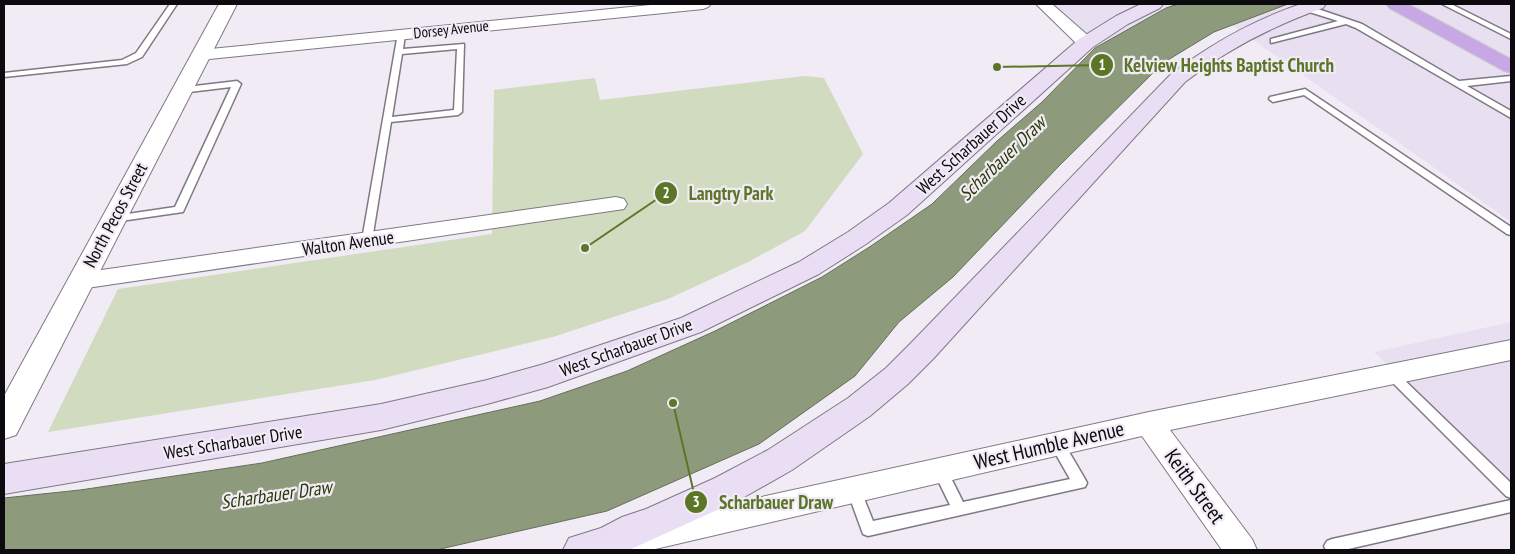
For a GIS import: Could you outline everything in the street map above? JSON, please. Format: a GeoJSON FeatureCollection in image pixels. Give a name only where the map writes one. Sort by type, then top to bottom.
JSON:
{"type":"FeatureCollection","features":[{"type":"Feature","properties":{"kind":"highway"},"geometry":{"type":"LineString","coordinates":[[1395,4],[1511,70]]}},
{"type":"Feature","properties":{"kind":"main road","name":"West Scharbauer Drive"},"geometry":{"type":"LineString","coordinates":[[4,479],[381,417],[488,392],[548,375],[691,325],[809,268],[857,238],[898,209],[1086,43],[1122,20],[1154,4]]}},
{"type":"Feature","properties":{"kind":"main road"},"geometry":{"type":"LineString","coordinates":[[582,550],[607,543],[727,489],[796,450],[859,407],[897,376],[922,352],[1178,78],[1199,61],[1236,37],[1261,25],[1311,6]]}},
{"type":"Feature","properties":{"kind":"street","name":"North Pecos Street"},"geometry":{"type":"LineString","coordinates":[[4,426],[228,4]]}},
{"type":"Feature","properties":{"kind":"street","name":"Dorsey Avenue"},"geometry":{"type":"LineString","coordinates":[[200,55],[702,4]]}},
{"type":"Feature","properties":{"kind":"street"},"geometry":{"type":"LineString","coordinates":[[1043,4],[1086,43]]}},
{"type":"Feature","properties":{"kind":"street","name":"Walton Avenue"},"geometry":{"type":"LineString","coordinates":[[80,281],[616,204]]}},
{"type":"Feature","properties":{"kind":"street","name":"West Humble Avenue"},"geometry":{"type":"LineString","coordinates":[[588,550],[1149,423],[1511,350]]}},
{"type":"Feature","properties":{"kind":"street","name":"Keith Street"},"geometry":{"type":"LineString","coordinates":[[1149,423],[1241,550]]}},
{"type":"Feature","properties":{"kind":"lane"},"geometry":{"type":"LineString","coordinates":[[4,75],[124,62],[139,55],[173,4]]}},
{"type":"Feature","properties":{"kind":"lane"},"geometry":{"type":"LineString","coordinates":[[1446,4],[1511,37]]}},
{"type":"Feature","properties":{"kind":"lane"},"geometry":{"type":"LineString","coordinates":[[1311,6],[1345,22],[1359,26],[1511,115]]}},
{"type":"Feature","properties":{"kind":"lane"},"geometry":{"type":"LineString","coordinates":[[1274,41],[1345,22]]}},
{"type":"Feature","properties":{"kind":"lane"},"geometry":{"type":"LineString","coordinates":[[367,240],[401,35]]}},
{"type":"Feature","properties":{"kind":"lane"},"geometry":{"type":"LineString","coordinates":[[387,120],[458,112],[460,46],[398,52]]}},
{"type":"Feature","properties":{"kind":"lane"},"geometry":{"type":"LineString","coordinates":[[1458,84],[1511,70]]}},
{"type":"Feature","properties":{"kind":"lane"},"geometry":{"type":"LineString","coordinates":[[113,220],[179,210],[237,84],[181,90]]}},
{"type":"Feature","properties":{"kind":"lane"},"geometry":{"type":"LineString","coordinates":[[1273,99],[1304,92],[1511,232]]}},
{"type":"Feature","properties":{"kind":"lane"},"geometry":{"type":"LineString","coordinates":[[1391,374],[1511,492]]}},
{"type":"Feature","properties":{"kind":"lane"},"geometry":{"type":"LineString","coordinates":[[854,490],[868,529],[1080,483],[1057,444]]}},
{"type":"Feature","properties":{"kind":"lane"},"geometry":{"type":"LineString","coordinates":[[940,470],[959,508]]}},
{"type":"Feature","properties":{"kind":"lane"},"geometry":{"type":"LineString","coordinates":[[1332,546],[1511,506]]}},
{"type":"Feature","properties":{"kind":"shaded area"},"geometry":{"type":"Polygon","coordinates":[[[1044,4],[1511,4],[1511,222],[1215,13],[1118,68],[1044,4]]]}},
{"type":"Feature","properties":{"kind":"shaded area"},"geometry":{"type":"Polygon","coordinates":[[[805,76],[824,78],[863,154],[805,231],[748,262],[668,299],[553,337],[375,380],[48,432],[118,289],[492,234],[494,90],[595,78],[600,100],[805,76]]]}},
{"type":"Feature","properties":{"kind":"shaded area"},"geometry":{"type":"Polygon","coordinates":[[[1511,322],[1511,484],[1374,352],[1511,322]]]}},
{"type":"Feature","properties":{"kind":"water"},"geometry":{"type":"Polygon","coordinates":[[[1178,4],[1288,4],[1214,32],[1163,63],[1058,167],[953,277],[899,322],[855,376],[759,444],[607,511],[436,550],[4,550],[4,498],[80,490],[262,463],[540,401],[627,371],[715,331],[822,277],[932,204],[997,141],[1042,102],[1095,48],[1166,8],[1178,4]]]}},
{"type":"Feature","properties":{"kind":"place","name":"Kelview Heights Baptist Church"},"geometry":{"type":"Point","coordinates":[997,67]}},
{"type":"Feature","properties":{"kind":"place","name":"Langtry Park"},"geometry":{"type":"Point","coordinates":[585,248]}},
{"type":"Feature","properties":{"kind":"place","name":"Scharbauer Draw"},"geometry":{"type":"Point","coordinates":[673,403]}}]}
